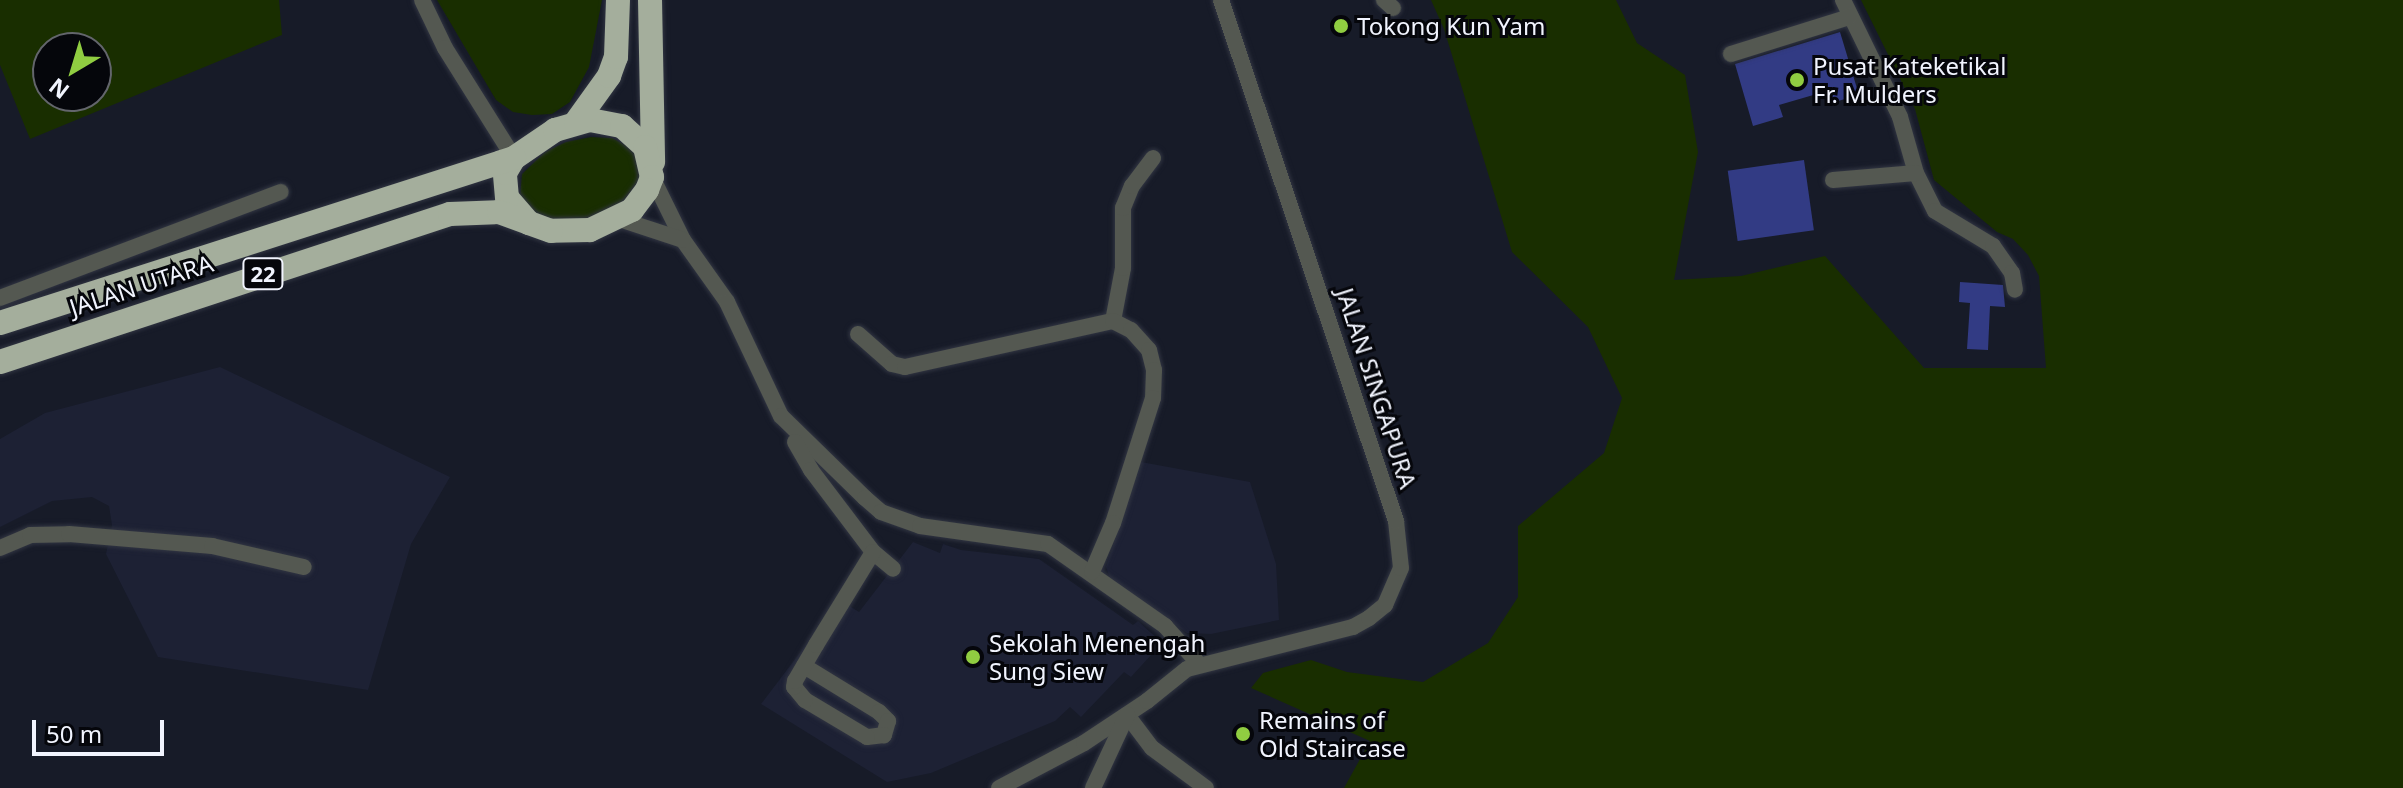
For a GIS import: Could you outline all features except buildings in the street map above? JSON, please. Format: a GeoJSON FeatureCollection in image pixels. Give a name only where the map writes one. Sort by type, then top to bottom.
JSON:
{"type":"FeatureCollection","features":[{"type":"Feature","properties":{"kind":"highway","name":"22"},"geometry":{"type":"LineString","coordinates":[[576,122],[605,83],[616,57],[618,0]]}},
{"type":"Feature","properties":{"kind":"highway"},"geometry":{"type":"LineString","coordinates":[[650,0],[652,177]]}},
{"type":"Feature","properties":{"kind":"highway","name":"22"},"geometry":{"type":"LineString","coordinates":[[514,158],[537,140],[576,122],[607,121],[635,135],[645,147],[652,177],[641,201],[619,219],[590,230],[551,231],[529,223]]}},
{"type":"Feature","properties":{"kind":"highway"},"geometry":{"type":"LineString","coordinates":[[514,158],[505,173],[507,198],[529,223]]}},
{"type":"Feature","properties":{"kind":"highway","name":"JALAN UTARA"},"geometry":{"type":"LineString","coordinates":[[0,323],[514,158]]}},
{"type":"Feature","properties":{"kind":"highway","name":"JALAN UTARA"},"geometry":{"type":"LineString","coordinates":[[0,362],[450,214],[499,212],[529,223]]}},
{"type":"Feature","properties":{"kind":"street"},"geometry":{"type":"LineString","coordinates":[[422,0],[445,48],[514,158]]}},
{"type":"Feature","properties":{"kind":"street","name":"JALAN SINGAPURA"},"geometry":{"type":"LineString","coordinates":[[1199,664],[1353,627],[1385,605],[1401,568],[1396,521],[1221,0]]}},
{"type":"Feature","properties":{"kind":"street"},"geometry":{"type":"LineString","coordinates":[[1843,0],[1900,117],[1916,173],[1935,211],[1993,246],[2012,273],[2015,290]]}},
{"type":"Feature","properties":{"kind":"street"},"geometry":{"type":"LineString","coordinates":[[1731,54],[1849,17]]}},
{"type":"Feature","properties":{"kind":"street"},"geometry":{"type":"LineString","coordinates":[[1113,321],[1123,268],[1123,208],[1132,186],[1153,158]]}},
{"type":"Feature","properties":{"kind":"street"},"geometry":{"type":"LineString","coordinates":[[1833,180],[1916,173]]}},
{"type":"Feature","properties":{"kind":"street"},"geometry":{"type":"LineString","coordinates":[[652,177],[683,240],[727,302],[781,416],[811,470],[873,552],[893,569]]}},
{"type":"Feature","properties":{"kind":"street"},"geometry":{"type":"LineString","coordinates":[[0,298],[281,192]]}},
{"type":"Feature","properties":{"kind":"street"},"geometry":{"type":"LineString","coordinates":[[619,219],[683,240]]}},
{"type":"Feature","properties":{"kind":"street"},"geometry":{"type":"LineString","coordinates":[[858,334],[892,364],[916,367],[1113,321],[1131,330],[1149,350],[1154,370],[1153,398],[1113,523],[1092,572]]}},
{"type":"Feature","properties":{"kind":"street"},"geometry":{"type":"LineString","coordinates":[[781,416],[802,441],[881,512],[920,526],[1034,540],[1056,548],[1181,640],[1199,664],[1084,743],[999,788]]}},
{"type":"Feature","properties":{"kind":"street"},"geometry":{"type":"LineString","coordinates":[[0,548],[30,535],[109,538],[212,546],[304,567]]}},
{"type":"Feature","properties":{"kind":"street"},"geometry":{"type":"LineString","coordinates":[[804,666],[879,712],[888,721],[884,735],[867,737],[797,694],[795,681],[804,666],[873,552]]}},
{"type":"Feature","properties":{"kind":"street"},"geometry":{"type":"LineString","coordinates":[[1093,788],[1127,715]]}},
{"type":"Feature","properties":{"kind":"street"},"geometry":{"type":"LineString","coordinates":[[1127,715],[1152,748],[1206,788]]}},
{"type":"Feature","properties":{"kind":"shaded area"},"geometry":{"type":"Polygon","coordinates":[[[220,367],[450,477],[411,544],[368,690],[158,657],[106,554],[112,525],[109,506],[92,497],[52,501],[0,527],[0,439],[45,413],[220,367]]]}},
{"type":"Feature","properties":{"kind":"shaded area","name":"Sekolah Menengah Sung Siew"},"geometry":{"type":"Polygon","coordinates":[[[1141,462],[1250,482],[1276,564],[1279,620],[1211,634],[1187,633],[1110,578],[1106,567],[1141,462]]]}},
{"type":"Feature","properties":{"kind":"shaded area","name":"Sekolah Menengah Sung Siew"},"geometry":{"type":"Polygon","coordinates":[[[913,542],[940,553],[943,544],[961,550],[1039,559],[1133,625],[1138,621],[1162,643],[1131,677],[1124,672],[1081,717],[1070,707],[1055,721],[931,773],[887,782],[761,704],[840,600],[859,612],[913,542]]]}},
{"type":"Feature","properties":{"kind":"green space"},"geometry":{"type":"Polygon","coordinates":[[[0,0],[279,0],[282,35],[112,105],[112,32],[32,32],[32,112],[95,112],[30,139],[0,65],[0,0]]]}},
{"type":"Feature","properties":{"kind":"green space"},"geometry":{"type":"Polygon","coordinates":[[[437,0],[602,0],[589,67],[570,102],[552,114],[532,115],[513,112],[496,100],[437,0]]]}},
{"type":"Feature","properties":{"kind":"green space"},"geometry":{"type":"Polygon","coordinates":[[[1431,0],[1616,0],[1637,43],[1685,75],[1698,152],[1674,280],[1741,276],[1825,256],[1924,368],[2046,368],[2039,276],[2028,255],[2013,239],[1997,232],[1934,180],[1915,109],[1861,0],[2403,0],[2403,788],[1344,788],[1370,741],[1251,688],[1263,673],[1311,660],[1347,672],[1423,682],[1488,643],[1518,597],[1518,526],[1604,453],[1622,398],[1588,327],[1512,252],[1444,29],[1431,0]]]}},
{"type":"Feature","properties":{"kind":"green space"},"geometry":{"type":"Polygon","coordinates":[[[591,137],[612,138],[631,148],[639,161],[639,180],[623,201],[603,214],[569,222],[538,219],[520,197],[522,174],[545,152],[566,142],[591,137]]]}},
{"type":"Feature","properties":{"kind":"place","name":"Tokong Kun Yam"},"geometry":{"type":"Point","coordinates":[1341,26]}},
{"type":"Feature","properties":{"kind":"place","name":"Pusat Kateketikal Fr. Mulders"},"geometry":{"type":"Point","coordinates":[1797,80]}},
{"type":"Feature","properties":{"kind":"place","name":"Sekolah Menengah Sung Siew"},"geometry":{"type":"Point","coordinates":[973,657]}},
{"type":"Feature","properties":{"kind":"place","name":"Remains of Old Staircase"},"geometry":{"type":"Point","coordinates":[1243,734]}}]}
